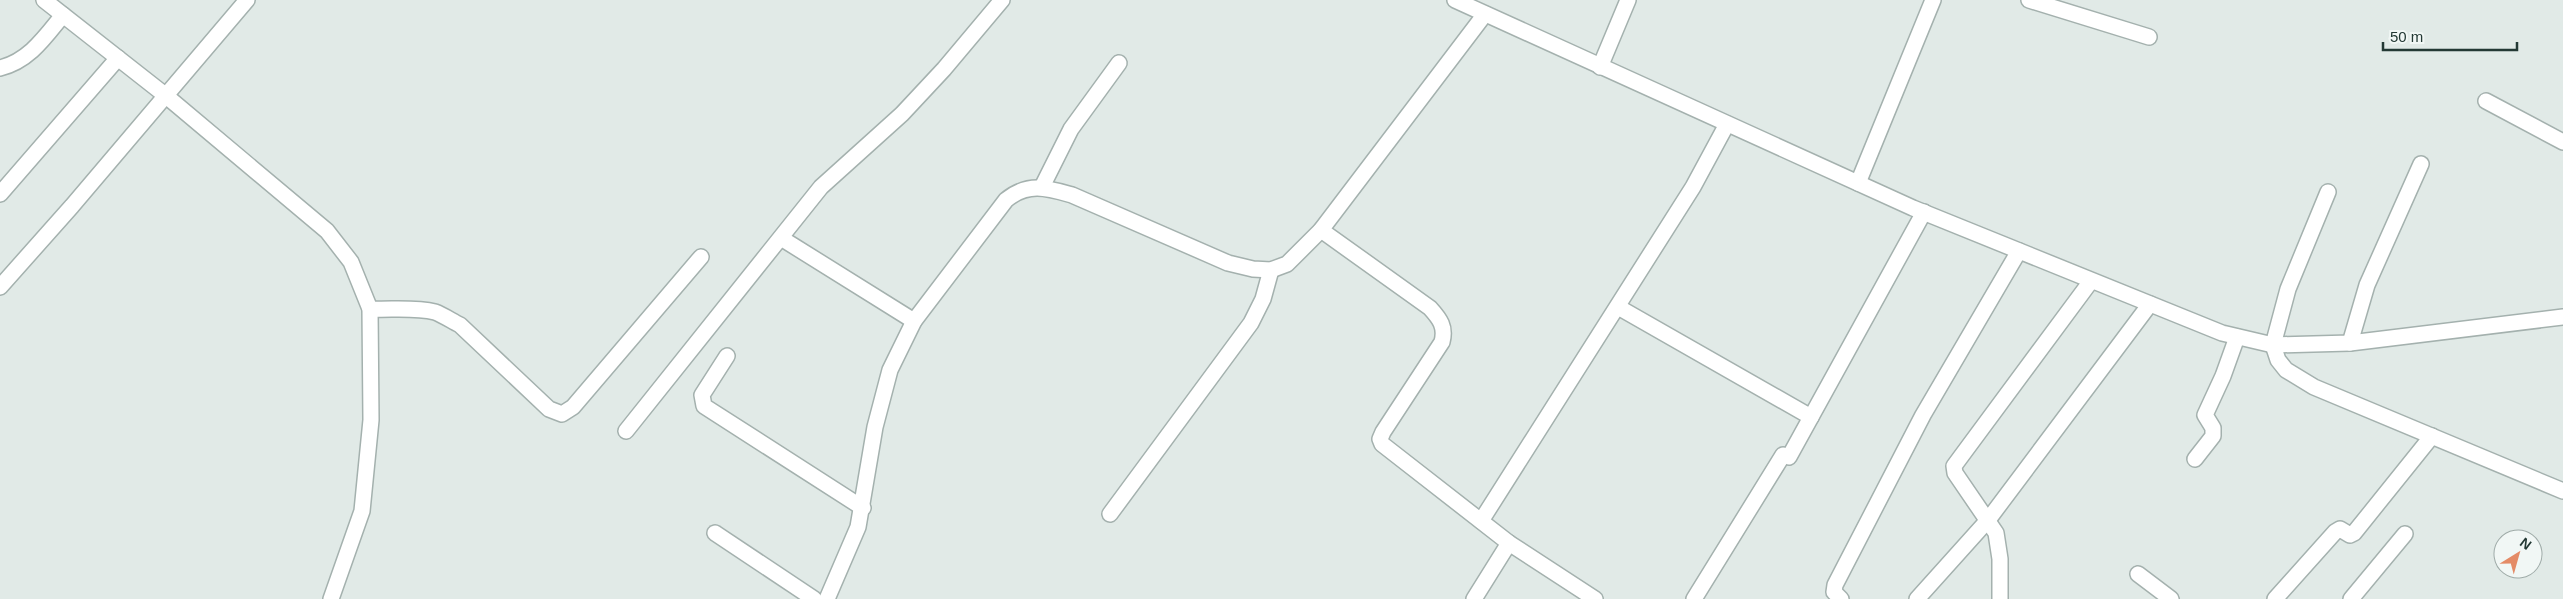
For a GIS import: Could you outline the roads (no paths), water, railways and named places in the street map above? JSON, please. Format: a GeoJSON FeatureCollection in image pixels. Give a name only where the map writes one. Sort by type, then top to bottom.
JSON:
{"type":"FeatureCollection","features":[{"type":"Feature","properties":{"kind":"street"},"geometry":{"type":"LineString","coordinates":[[44,0],[164,95],[327,231],[351,262],[370,309],[371,420],[362,511],[331,599]]}},
{"type":"Feature","properties":{"kind":"street"},"geometry":{"type":"LineString","coordinates":[[0,287],[72,206],[164,95],[247,0]]}},
{"type":"Feature","properties":{"kind":"street"},"geometry":{"type":"LineString","coordinates":[[626,431],[821,188],[902,114],[944,69],[1002,0]]}},
{"type":"Feature","properties":{"kind":"street"},"geometry":{"type":"LineString","coordinates":[[1455,0],[1924,212],[2150,304],[2237,337],[2273,345],[2350,343],[2563,316]]}},
{"type":"Feature","properties":{"kind":"street"},"geometry":{"type":"LineString","coordinates":[[1600,67],[1628,0]]}},
{"type":"Feature","properties":{"kind":"street"},"geometry":{"type":"LineString","coordinates":[[1858,183],[1933,0]]}},
{"type":"Feature","properties":{"kind":"street"},"geometry":{"type":"LineString","coordinates":[[2029,0],[2149,37]]}},
{"type":"Feature","properties":{"kind":"street"},"geometry":{"type":"LineString","coordinates":[[827,599],[858,527],[863,508],[876,427],[890,370],[914,321],[1006,200],[1017,192],[1030,187],[1042,187],[1072,195],[1228,263],[1253,269],[1271,270],[1287,264],[1321,230],[1485,14]]}},
{"type":"Feature","properties":{"kind":"street"},"geometry":{"type":"LineString","coordinates":[[0,68],[16,62],[29,54],[63,15]]}},
{"type":"Feature","properties":{"kind":"street"},"geometry":{"type":"LineString","coordinates":[[0,194],[118,58]]}},
{"type":"Feature","properties":{"kind":"street"},"geometry":{"type":"LineString","coordinates":[[1042,187],[1070,129],[1119,63]]}},
{"type":"Feature","properties":{"kind":"street"},"geometry":{"type":"LineString","coordinates":[[2486,101],[2563,142]]}},
{"type":"Feature","properties":{"kind":"street"},"geometry":{"type":"LineString","coordinates":[[1481,521],[1693,187],[1727,124]]}},
{"type":"Feature","properties":{"kind":"street"},"geometry":{"type":"LineString","coordinates":[[2350,343],[2367,285],[2421,164]]}},
{"type":"Feature","properties":{"kind":"street"},"geometry":{"type":"LineString","coordinates":[[2328,192],[2288,289],[2273,345],[2278,360],[2296,377],[2314,387],[2563,491]]}},
{"type":"Feature","properties":{"kind":"street"},"geometry":{"type":"LineString","coordinates":[[1694,599],[1811,417],[1924,212]]}},
{"type":"Feature","properties":{"kind":"street"},"geometry":{"type":"LineString","coordinates":[[1321,230],[1430,308],[1443,325],[1445,333],[1442,342],[1380,439],[1386,448],[1572,593],[1595,599]]}},
{"type":"Feature","properties":{"kind":"street"},"geometry":{"type":"LineString","coordinates":[[781,238],[914,321]]}},
{"type":"Feature","properties":{"kind":"street"},"geometry":{"type":"LineString","coordinates":[[1841,599],[1834,592],[1835,585],[1923,415],[2020,251]]}},
{"type":"Feature","properties":{"kind":"street"},"geometry":{"type":"LineString","coordinates":[[370,309],[424,310],[436,312],[448,318],[460,325],[549,409],[562,414],[573,407],[701,257]]}},
{"type":"Feature","properties":{"kind":"street"},"geometry":{"type":"LineString","coordinates":[[1110,514],[1250,322],[1263,299],[1271,270]]}},
{"type":"Feature","properties":{"kind":"street"},"geometry":{"type":"LineString","coordinates":[[2000,599],[1999,543],[1996,533],[1955,473],[1954,466],[2091,280]]}},
{"type":"Feature","properties":{"kind":"street"},"geometry":{"type":"LineString","coordinates":[[1917,599],[1988,520],[2150,304]]}},
{"type":"Feature","properties":{"kind":"street"},"geometry":{"type":"LineString","coordinates":[[1618,307],[1811,417]]}},
{"type":"Feature","properties":{"kind":"street"},"geometry":{"type":"LineString","coordinates":[[2195,459],[2214,433],[2205,414],[2220,384],[2237,337]]}},
{"type":"Feature","properties":{"kind":"street"},"geometry":{"type":"LineString","coordinates":[[728,356],[702,395],[704,406],[863,508]]}},
{"type":"Feature","properties":{"kind":"street"},"geometry":{"type":"LineString","coordinates":[[2275,599],[2336,530],[2340,529],[2352,535],[2354,534],[2432,436]]}},
{"type":"Feature","properties":{"kind":"street"},"geometry":{"type":"LineString","coordinates":[[715,533],[814,599]]}},
{"type":"Feature","properties":{"kind":"street"},"geometry":{"type":"LineString","coordinates":[[2351,599],[2405,534]]}},
{"type":"Feature","properties":{"kind":"street"},"geometry":{"type":"LineString","coordinates":[[1474,599],[1509,543]]}},
{"type":"Feature","properties":{"kind":"street"},"geometry":{"type":"LineString","coordinates":[[2138,574],[2171,599]]}}]}
